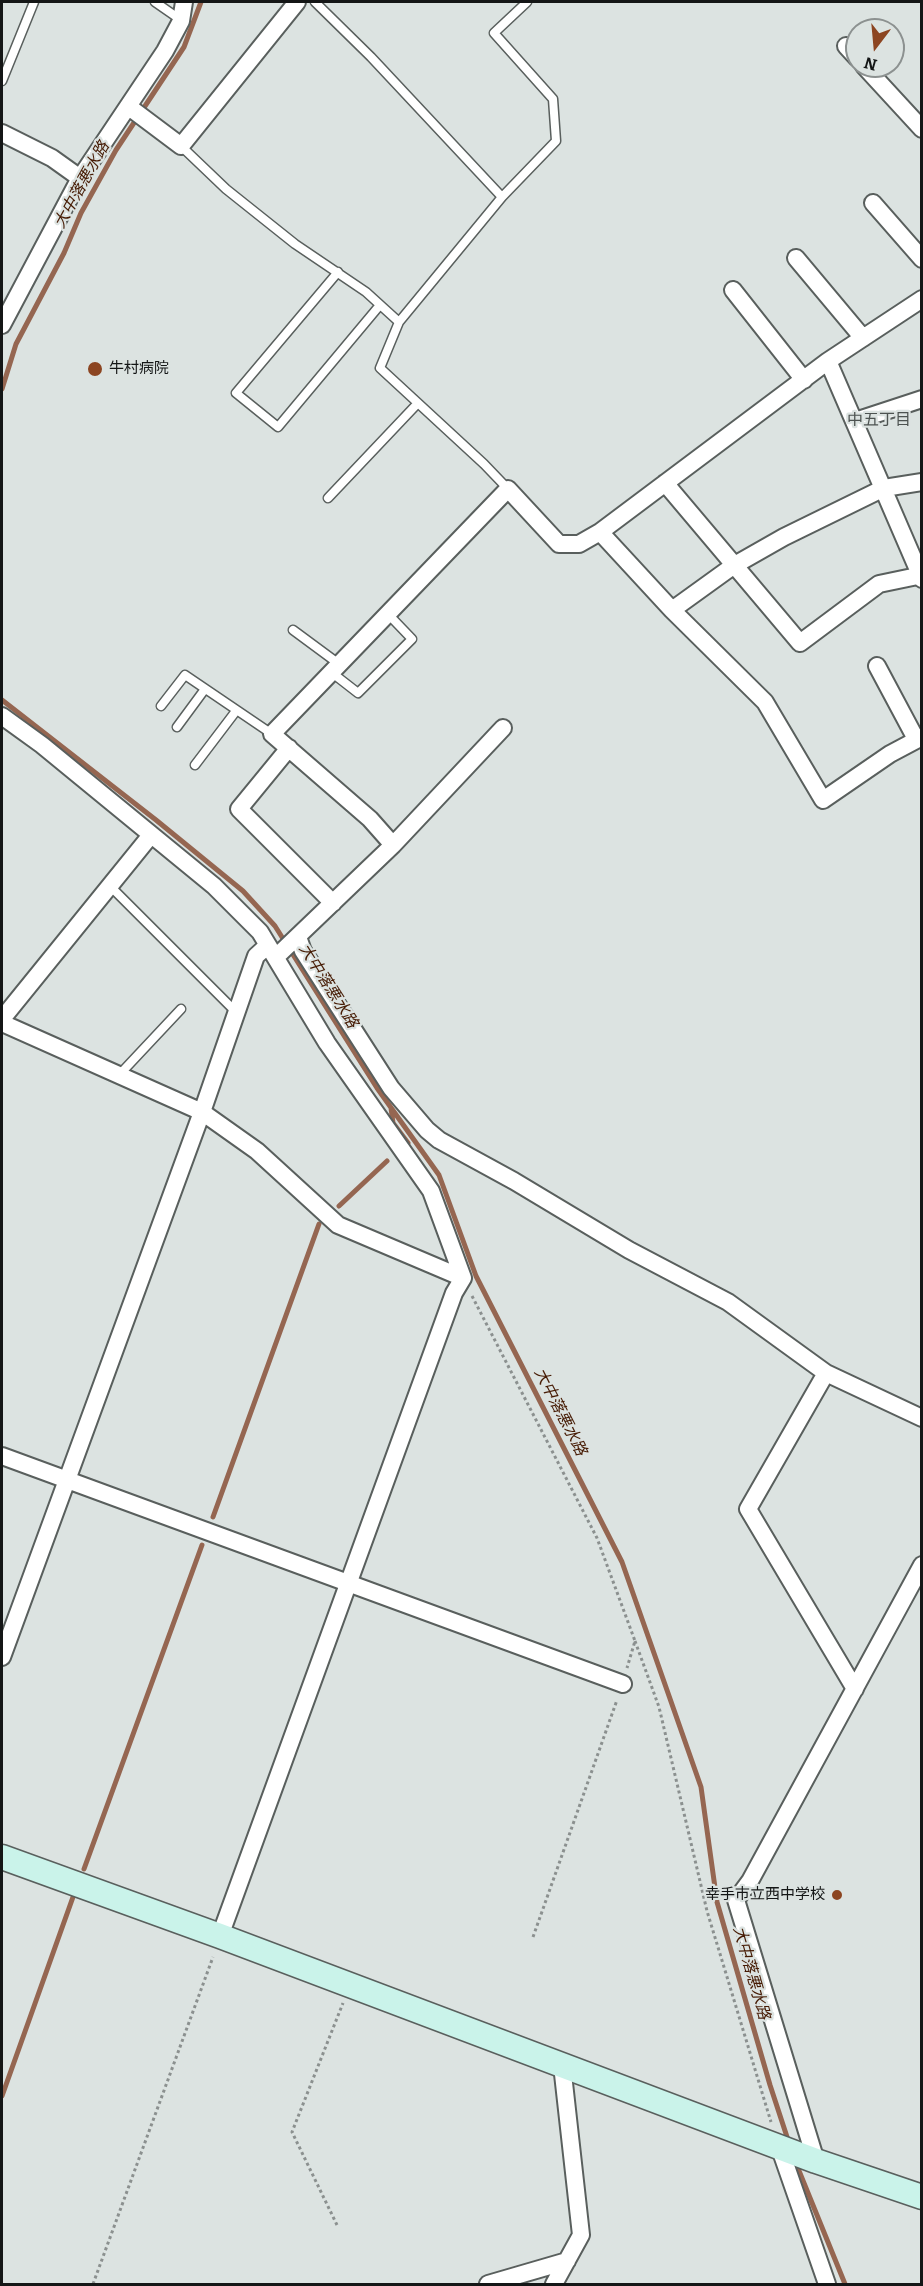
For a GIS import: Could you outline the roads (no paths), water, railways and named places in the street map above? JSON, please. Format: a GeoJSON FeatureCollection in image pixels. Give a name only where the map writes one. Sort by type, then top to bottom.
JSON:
{"type":"FeatureCollection","features":[{"type":"Feature","properties":{"kind":"street"},"geometry":{"type":"LineString","coordinates":[[2,325],[80,178],[130,108],[165,51],[181,21],[184,2]]}},
{"type":"Feature","properties":{"kind":"street"},"geometry":{"type":"LineString","coordinates":[[130,108],[181,146],[297,2]]}},
{"type":"Feature","properties":{"kind":"street"},"geometry":{"type":"LineString","coordinates":[[875,78],[921,129]]}},
{"type":"Feature","properties":{"kind":"street"},"geometry":{"type":"LineString","coordinates":[[2,133],[52,158],[80,178]]}},
{"type":"Feature","properties":{"kind":"street"},"geometry":{"type":"LineString","coordinates":[[873,202],[921,259]]}},
{"type":"Feature","properties":{"kind":"street"},"geometry":{"type":"LineString","coordinates":[[796,258],[863,338]]}},
{"type":"Feature","properties":{"kind":"street"},"geometry":{"type":"LineString","coordinates":[[733,290],[804,380]]}},
{"type":"Feature","properties":{"kind":"street"},"geometry":{"type":"LineString","coordinates":[[393,845],[370,819],[272,734],[334,668],[508,489],[559,544],[579,544],[600,532],[828,361],[921,299]]}},
{"type":"Feature","properties":{"kind":"street"},"geometry":{"type":"LineString","coordinates":[[665,483],[800,643],[879,584],[921,576],[828,361]]}},
{"type":"Feature","properties":{"kind":"street"},"geometry":{"type":"LineString","coordinates":[[855,421],[921,399]]}},
{"type":"Feature","properties":{"kind":"street"},"geometry":{"type":"LineString","coordinates":[[672,610],[734,566],[784,537],[884,488],[921,482]]}},
{"type":"Feature","properties":{"kind":"street"},"geometry":{"type":"LineString","coordinates":[[600,532],[672,610],[765,702],[823,800],[890,753],[919,738],[877,666]]}},
{"type":"Feature","properties":{"kind":"street"},"geometry":{"type":"LineString","coordinates":[[2,716],[42,745],[214,886],[260,932],[275,951],[327,1043],[431,1191],[463,1278]]}},
{"type":"Feature","properties":{"kind":"street"},"geometry":{"type":"LineString","coordinates":[[2,1657],[238,1013],[256,956],[275,951],[297,938],[393,845],[503,728]]}},
{"type":"Feature","properties":{"kind":"street"},"geometry":{"type":"LineString","coordinates":[[289,748],[239,808],[333,903]]}},
{"type":"Feature","properties":{"kind":"street"},"geometry":{"type":"LineString","coordinates":[[151,836],[2,1021],[202,1112],[257,1151],[338,1225],[463,1278]]}},
{"type":"Feature","properties":{"kind":"street"},"geometry":{"type":"LineString","coordinates":[[297,938],[303,951],[391,1088],[427,1130],[439,1140],[514,1181],[628,1250],[728,1302],[826,1373],[921,1418]]}},
{"type":"Feature","properties":{"kind":"street"},"geometry":{"type":"LineString","coordinates":[[220,1936],[454,1293],[463,1278]]}},
{"type":"Feature","properties":{"kind":"street"},"geometry":{"type":"LineString","coordinates":[[826,1373],[748,1509],[855,1689]]}},
{"type":"Feature","properties":{"kind":"street"},"geometry":{"type":"LineString","coordinates":[[2,1456],[623,1684]]}},
{"type":"Feature","properties":{"kind":"street"},"geometry":{"type":"LineString","coordinates":[[810,2159],[736,1900],[750,1881],[921,1565]]}},
{"type":"Feature","properties":{"kind":"street"},"geometry":{"type":"LineString","coordinates":[[2,1857],[220,1936],[810,2159],[921,2197]]}},
{"type":"Feature","properties":{"kind":"street"},"geometry":{"type":"LineString","coordinates":[[554,2284],[581,2235],[562,2065]]}},
{"type":"Feature","properties":{"kind":"street"},"geometry":{"type":"LineString","coordinates":[[778,2146],[827,2284]]}},
{"type":"Feature","properties":{"kind":"street"},"geometry":{"type":"LineString","coordinates":[[488,2284],[567,2261]]}},
{"type":"Feature","properties":{"kind":"lane"},"geometry":{"type":"LineString","coordinates":[[2,81],[34,2]]}},
{"type":"Feature","properties":{"kind":"lane"},"geometry":{"type":"LineString","coordinates":[[155,2],[181,21]]}},
{"type":"Feature","properties":{"kind":"lane"},"geometry":{"type":"LineString","coordinates":[[315,2],[371,57],[502,197]]}},
{"type":"Feature","properties":{"kind":"lane"},"geometry":{"type":"LineString","coordinates":[[508,489],[380,368],[399,322],[502,197],[556,141],[553,99],[494,33],[527,2]]}},
{"type":"Feature","properties":{"kind":"lane"},"geometry":{"type":"LineString","coordinates":[[181,146],[226,189],[295,243],[366,292],[399,322]]}},
{"type":"Feature","properties":{"kind":"lane"},"geometry":{"type":"LineString","coordinates":[[338,272],[236,393],[278,427],[380,305]]}},
{"type":"Feature","properties":{"kind":"lane"},"geometry":{"type":"LineString","coordinates":[[328,498],[418,403]]}},
{"type":"Feature","properties":{"kind":"lane"},"geometry":{"type":"LineString","coordinates":[[293,630],[358,693],[412,639],[388,614]]}},
{"type":"Feature","properties":{"kind":"lane"},"geometry":{"type":"LineString","coordinates":[[160,706],[185,675],[272,734]]}},
{"type":"Feature","properties":{"kind":"lane"},"geometry":{"type":"LineString","coordinates":[[177,727],[205,689]]}},
{"type":"Feature","properties":{"kind":"lane"},"geometry":{"type":"LineString","coordinates":[[195,765],[236,711]]}},
{"type":"Feature","properties":{"kind":"lane"},"geometry":{"type":"LineString","coordinates":[[110,886],[238,1013]]}},
{"type":"Feature","properties":{"kind":"lane"},"geometry":{"type":"LineString","coordinates":[[120,1074],[181,1009]]}},
{"type":"Feature","properties":{"kind":"waterway","name":"大中落悪水路"},"geometry":{"type":"LineString","coordinates":[[2,389],[16,344],[64,253],[81,213],[116,150],[184,47],[201,2]]}},
{"type":"Feature","properties":{"kind":"waterway","name":"大中落悪水路"},"geometry":{"type":"LineString","coordinates":[[2,700],[243,891],[275,926],[377,1088],[439,1175],[476,1276],[622,1562],[701,1787],[717,1902],[789,2143]]}},
{"type":"Feature","properties":{"kind":"waterway"},"geometry":{"type":"LineString","coordinates":[[391,1108],[393,1123],[408,1143]]}},
{"type":"Feature","properties":{"kind":"waterway"},"geometry":{"type":"LineString","coordinates":[[339,1206],[387,1161]]}},
{"type":"Feature","properties":{"kind":"waterway"},"geometry":{"type":"LineString","coordinates":[[213,1517],[319,1224]]}},
{"type":"Feature","properties":{"kind":"waterway"},"geometry":{"type":"LineString","coordinates":[[84,1869],[202,1545]]}},
{"type":"Feature","properties":{"kind":"waterway"},"geometry":{"type":"LineString","coordinates":[[2,2096],[73,1897]]}},
{"type":"Feature","properties":{"kind":"waterway","name":"大中落悪水路"},"geometry":{"type":"LineString","coordinates":[[795,2161],[845,2284]]}},
{"type":"Feature","properties":{"kind":"place","name":"牛村病院"},"geometry":{"type":"Point","coordinates":[95,369]}},
{"type":"Feature","properties":{"kind":"place","name":"幸手市立西中学校"},"geometry":{"type":"Point","coordinates":[837,1895]}},
{"type":"Feature","properties":{"kind":"district","name":"中五丁目"},"geometry":{"type":"Point","coordinates":[879,421]}}]}
